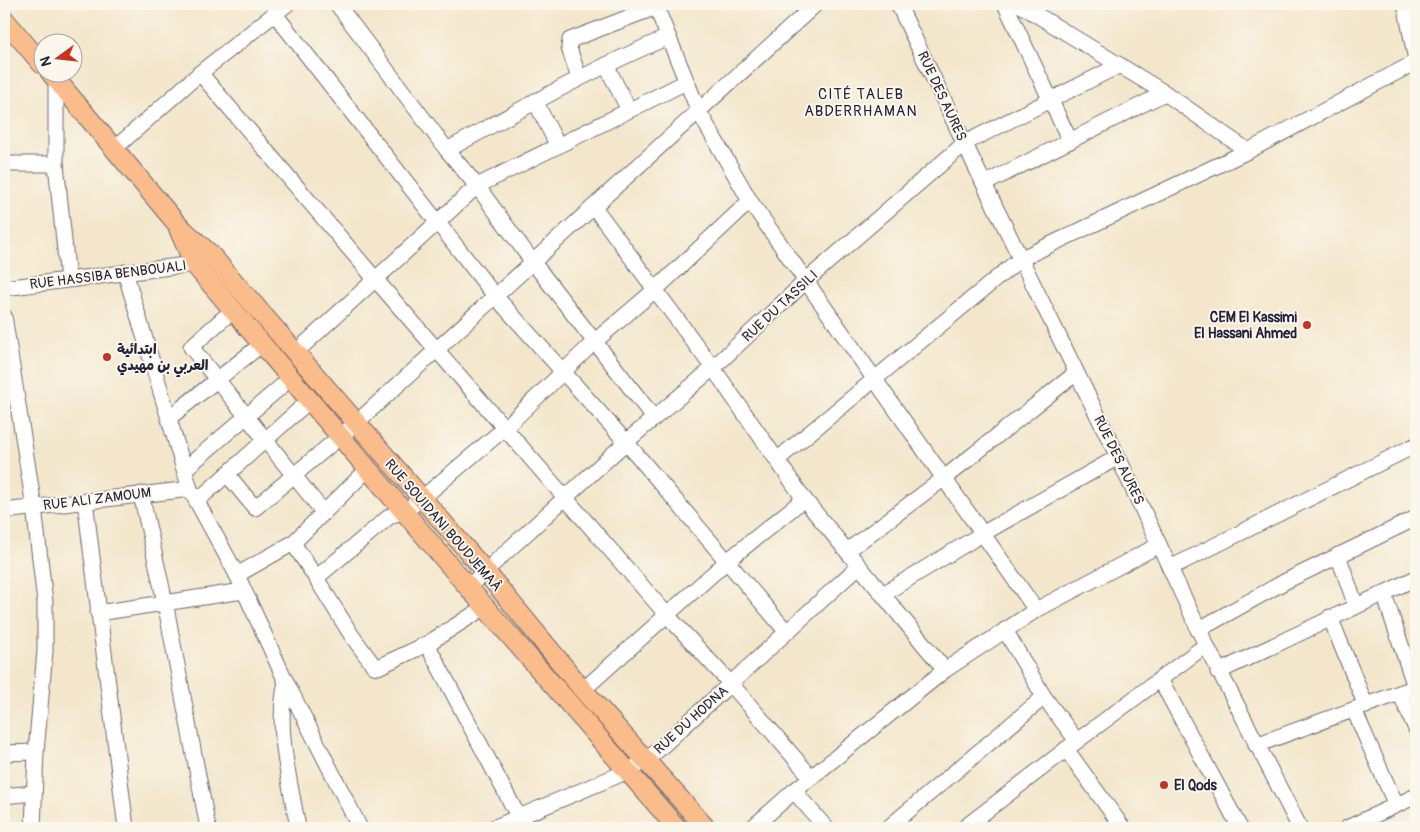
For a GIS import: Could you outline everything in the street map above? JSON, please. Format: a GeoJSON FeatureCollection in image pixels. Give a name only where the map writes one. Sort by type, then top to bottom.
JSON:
{"type":"FeatureCollection","features":[{"type":"Feature","properties":{"kind":"main road"},"geometry":{"type":"LineString","coordinates":[[4,19],[32,52]]}},
{"type":"Feature","properties":{"kind":"main road","name":"RUE SOUIDANI BOUDJEMAÂ"},"geometry":{"type":"LineString","coordinates":[[58,82],[177,224],[210,254],[295,353],[348,430],[369,468],[485,607],[677,828]]}},
{"type":"Feature","properties":{"kind":"main road","name":"RUE SOUIDANI BOUDJEMAÂ"},"geometry":{"type":"LineString","coordinates":[[177,224],[194,264],[310,400],[348,430],[421,499],[485,571],[584,690],[706,828]]}},
{"type":"Feature","properties":{"kind":"street"},"geometry":{"type":"LineString","coordinates":[[113,150],[200,73],[287,4]]}},
{"type":"Feature","properties":{"kind":"street"},"geometry":{"type":"LineString","coordinates":[[337,4],[654,418]]}},
{"type":"Feature","properties":{"kind":"street"},"geometry":{"type":"LineString","coordinates":[[227,474],[255,508],[348,430],[438,350],[532,261],[699,112],[816,4]]}},
{"type":"Feature","properties":{"kind":"street","name":"RUE DES AURES"},"geometry":{"type":"LineString","coordinates":[[898,4],[1020,259],[1118,457],[1218,672],[1300,828]]}},
{"type":"Feature","properties":{"kind":"street"},"geometry":{"type":"LineString","coordinates":[[1005,4],[1048,99],[1070,141]]}},
{"type":"Feature","properties":{"kind":"street"},"geometry":{"type":"LineString","coordinates":[[1019,4],[1165,93],[1248,151]]}},
{"type":"Feature","properties":{"kind":"street"},"geometry":{"type":"LineString","coordinates":[[778,459],[1020,259],[1248,151],[1416,61],[1405,4]]}},
{"type":"Feature","properties":{"kind":"street"},"geometry":{"type":"LineString","coordinates":[[580,78],[569,48],[570,40],[655,6],[699,112],[750,200],[1036,610]]}},
{"type":"Feature","properties":{"kind":"street"},"geometry":{"type":"LineString","coordinates":[[275,14],[495,296],[562,373],[626,442],[786,631]]}},
{"type":"Feature","properties":{"kind":"street"},"geometry":{"type":"LineString","coordinates":[[447,150],[535,101],[606,65],[668,37]]}},
{"type":"Feature","properties":{"kind":"street"},"geometry":{"type":"LineString","coordinates":[[606,65],[629,110]]}},
{"type":"Feature","properties":{"kind":"street","name":"RUE DU TASSILI"},"geometry":{"type":"LineString","coordinates":[[468,587],[626,442],[714,368],[807,280],[964,143],[1048,99],[1120,65]]}},
{"type":"Feature","properties":{"kind":"street"},"geometry":{"type":"LineString","coordinates":[[200,73],[376,280],[667,615],[731,684],[811,777]]}},
{"type":"Feature","properties":{"kind":"street"},"geometry":{"type":"LineString","coordinates":[[53,82],[56,164],[68,279]]}},
{"type":"Feature","properties":{"kind":"street"},"geometry":{"type":"LineString","coordinates":[[295,353],[478,186],[686,82]]}},
{"type":"Feature","properties":{"kind":"street"},"geometry":{"type":"LineString","coordinates":[[984,184],[1165,93]]}},
{"type":"Feature","properties":{"kind":"street"},"geometry":{"type":"LineString","coordinates":[[535,101],[558,146]]}},
{"type":"Feature","properties":{"kind":"street"},"geometry":{"type":"LineString","coordinates":[[4,164],[56,164]]}},
{"type":"Feature","properties":{"kind":"street"},"geometry":{"type":"LineString","coordinates":[[316,578],[390,516],[405,511],[421,499],[505,428],[594,342],[655,290],[750,200]]}},
{"type":"Feature","properties":{"kind":"street"},"geometry":{"type":"LineString","coordinates":[[594,207],[714,368],[804,498],[945,670]]}},
{"type":"Feature","properties":{"kind":"street","name":"RUE HASSIBA BENBOUALI"},"geometry":{"type":"LineString","coordinates":[[4,288],[194,264],[210,254]]}},
{"type":"Feature","properties":{"kind":"street"},"geometry":{"type":"LineString","coordinates":[[125,272],[194,495],[237,575],[286,682],[360,828]]}},
{"type":"Feature","properties":{"kind":"street"},"geometry":{"type":"LineString","coordinates":[[233,310],[190,347],[293,477],[324,513]]}},
{"type":"Feature","properties":{"kind":"street"},"geometry":{"type":"LineString","coordinates":[[4,316],[34,507],[45,602],[46,635],[36,752],[33,828]]}},
{"type":"Feature","properties":{"kind":"street"},"geometry":{"type":"LineString","coordinates":[[169,418],[262,344]]}},
{"type":"Feature","properties":{"kind":"street"},"geometry":{"type":"LineString","coordinates":[[848,551],[943,479],[1076,373]]}},
{"type":"Feature","properties":{"kind":"street"},"geometry":{"type":"LineString","coordinates":[[185,469],[291,378]]}},
{"type":"Feature","properties":{"kind":"street"},"geometry":{"type":"LineString","coordinates":[[194,495],[227,474],[310,400]]}},
{"type":"Feature","properties":{"kind":"street"},"geometry":{"type":"LineString","coordinates":[[1170,568],[1416,445]]}},
{"type":"Feature","properties":{"kind":"street"},"geometry":{"type":"LineString","coordinates":[[883,594],[982,534],[1118,457]]}},
{"type":"Feature","properties":{"kind":"street"},"geometry":{"type":"LineString","coordinates":[[237,575],[293,543],[369,468]]}},
{"type":"Feature","properties":{"kind":"street"},"geometry":{"type":"LineString","coordinates":[[141,494],[165,602],[208,828]]}},
{"type":"Feature","properties":{"kind":"street","name":"RUE ALI ZAMOUM"},"geometry":{"type":"LineString","coordinates":[[4,511],[141,494],[194,495]]}},
{"type":"Feature","properties":{"kind":"street"},"geometry":{"type":"LineString","coordinates":[[584,690],[726,562],[804,498]]}},
{"type":"Feature","properties":{"kind":"street"},"geometry":{"type":"LineString","coordinates":[[86,501],[98,613],[126,828]]}},
{"type":"Feature","properties":{"kind":"street"},"geometry":{"type":"LineString","coordinates":[[1198,630],[1338,555],[1415,522]]}},
{"type":"Feature","properties":{"kind":"street"},"geometry":{"type":"LineString","coordinates":[[293,543],[352,636],[374,666],[382,667],[427,644],[485,607]]}},
{"type":"Feature","properties":{"kind":"street"},"geometry":{"type":"LineString","coordinates":[[752,828],[811,777],[945,670],[1036,610],[1159,545]]}},
{"type":"Feature","properties":{"kind":"street"},"geometry":{"type":"LineString","coordinates":[[1338,555],[1356,606]]}},
{"type":"Feature","properties":{"kind":"street","name":"RUE DU HODNA"},"geometry":{"type":"LineString","coordinates":[[494,828],[518,816],[628,771],[647,760],[859,566]]}},
{"type":"Feature","properties":{"kind":"street"},"geometry":{"type":"LineString","coordinates":[[1218,672],[1330,617],[1416,578]]}},
{"type":"Feature","properties":{"kind":"street"},"geometry":{"type":"LineString","coordinates":[[98,613],[243,591]]}},
{"type":"Feature","properties":{"kind":"street"},"geometry":{"type":"LineString","coordinates":[[1256,745],[1416,687],[1384,594]]}},
{"type":"Feature","properties":{"kind":"street"},"geometry":{"type":"LineString","coordinates":[[1330,617],[1360,708],[1396,805]]}},
{"type":"Feature","properties":{"kind":"street"},"geometry":{"type":"LineString","coordinates":[[1005,630],[1071,745],[1123,828]]}},
{"type":"Feature","properties":{"kind":"street"},"geometry":{"type":"LineString","coordinates":[[427,644],[518,816]]}},
{"type":"Feature","properties":{"kind":"street"},"geometry":{"type":"LineString","coordinates":[[964,828],[1071,745],[1206,646]]}},
{"type":"Feature","properties":{"kind":"street"},"geometry":{"type":"LineString","coordinates":[[1160,679],[1240,828]]}},
{"type":"Feature","properties":{"kind":"street"},"geometry":{"type":"LineString","coordinates":[[286,682],[281,710],[282,731],[298,828]]}},
{"type":"Feature","properties":{"kind":"street"},"geometry":{"type":"LineString","coordinates":[[1400,694],[1416,729]]}},
{"type":"Feature","properties":{"kind":"street"},"geometry":{"type":"LineString","coordinates":[[888,828],[1044,697]]}},
{"type":"Feature","properties":{"kind":"street"},"geometry":{"type":"LineString","coordinates":[[4,754],[36,752]]}},
{"type":"Feature","properties":{"kind":"street"},"geometry":{"type":"LineString","coordinates":[[794,791],[826,828]]}},
{"type":"Feature","properties":{"kind":"street"},"geometry":{"type":"LineString","coordinates":[[4,796],[34,793]]}},
{"type":"Feature","properties":{"kind":"street"},"geometry":{"type":"LineString","coordinates":[[1347,828],[1416,796]]}},
{"type":"Feature","properties":{"kind":"place","name":"CEM El Kassimi El Hassani Ahmed"},"geometry":{"type":"Point","coordinates":[1307,325]}},
{"type":"Feature","properties":{"kind":"place","name":"ابتدائية العربي بن مهيدي"},"geometry":{"type":"Point","coordinates":[107,357]}},
{"type":"Feature","properties":{"kind":"place","name":"El Qods"},"geometry":{"type":"Point","coordinates":[1164,785]}},
{"type":"Feature","properties":{"kind":"district","name":"CITÉ TALEB ABDERRHAMAN"},"geometry":{"type":"Point","coordinates":[861,102]}}]}
